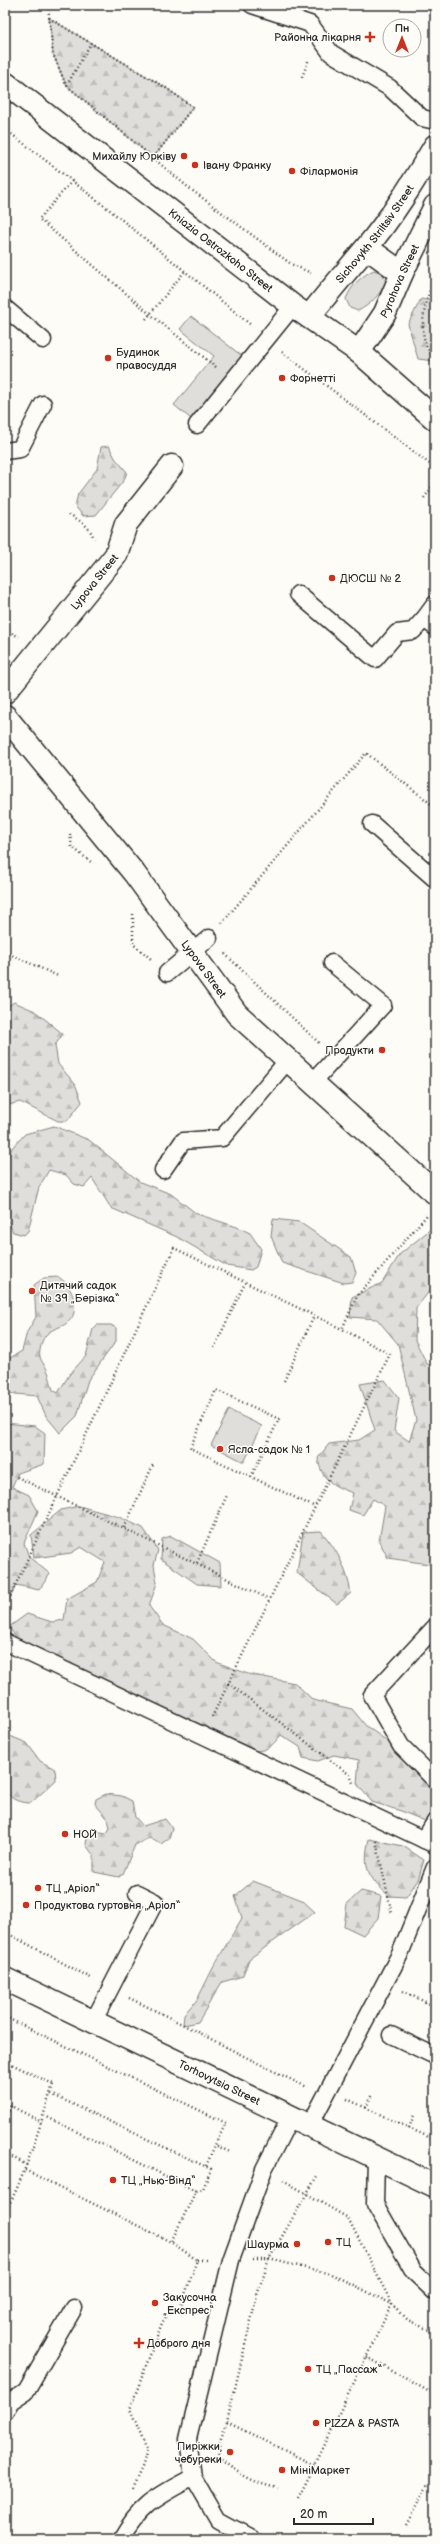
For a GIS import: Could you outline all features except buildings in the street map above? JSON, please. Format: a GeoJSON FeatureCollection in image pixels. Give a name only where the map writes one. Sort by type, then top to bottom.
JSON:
{"type":"FeatureCollection","features":[{"type":"Feature","properties":{"kind":"street","name":"Kniazia Ostrozkoho Street"},"geometry":{"type":"LineString","coordinates":[[5,83],[301,312],[359,352],[434,417]]}},
{"type":"Feature","properties":{"kind":"street","name":"Sichovykh Striltsiv Street"},"geometry":{"type":"LineString","coordinates":[[301,312],[334,284],[366,248],[406,194],[435,146]]}},
{"type":"Feature","properties":{"kind":"street","name":"Pyrohova Street"},"geometry":{"type":"LineString","coordinates":[[359,352],[385,314],[402,273],[435,206]]}},
{"type":"Feature","properties":{"kind":"street"},"geometry":{"type":"LineString","coordinates":[[366,248],[402,273]]}},
{"type":"Feature","properties":{"kind":"street","name":"Lypova Street"},"geometry":{"type":"LineString","coordinates":[[5,692],[116,555],[126,524],[172,466]]}},
{"type":"Feature","properties":{"kind":"street","name":"Lypova Street"},"geometry":{"type":"LineString","coordinates":[[5,716],[134,874],[237,1014],[313,1082],[434,1201]]}},
{"type":"Feature","properties":{"kind":"street","name":"Torhovytsia Street"},"geometry":{"type":"LineString","coordinates":[[5,1979],[435,2186]]}},
{"type":"Feature","properties":{"kind":"lane"},"geometry":{"type":"LineString","coordinates":[[252,5],[310,24],[331,52],[390,88],[422,118],[435,121]]}},
{"type":"Feature","properties":{"kind":"lane"},"geometry":{"type":"LineString","coordinates":[[5,308],[43,340]]}},
{"type":"Feature","properties":{"kind":"lane"},"geometry":{"type":"LineString","coordinates":[[197,425],[267,341],[301,312]]}},
{"type":"Feature","properties":{"kind":"lane"},"geometry":{"type":"LineString","coordinates":[[5,451],[20,449],[43,404]]}},
{"type":"Feature","properties":{"kind":"lane"},"geometry":{"type":"LineString","coordinates":[[298,594],[375,659],[397,633],[413,631],[430,623],[435,604]]}},
{"type":"Feature","properties":{"kind":"lane"},"geometry":{"type":"LineString","coordinates":[[372,824],[435,880]]}},
{"type":"Feature","properties":{"kind":"lane"},"geometry":{"type":"LineString","coordinates":[[167,973],[209,938]]}},
{"type":"Feature","properties":{"kind":"lane"},"geometry":{"type":"LineString","coordinates":[[313,1082],[383,1005],[332,963]]}},
{"type":"Feature","properties":{"kind":"lane"},"geometry":{"type":"LineString","coordinates":[[163,1170],[183,1141],[222,1138],[288,1060]]}},
{"type":"Feature","properties":{"kind":"lane"},"geometry":{"type":"LineString","coordinates":[[435,1626],[372,1695],[401,1746],[435,1780]]}},
{"type":"Feature","properties":{"kind":"lane"},"geometry":{"type":"LineString","coordinates":[[5,1642],[430,1843],[435,1822]]}},
{"type":"Feature","properties":{"kind":"lane"},"geometry":{"type":"LineString","coordinates":[[310,2125],[400,1954],[435,1867]]}},
{"type":"Feature","properties":{"kind":"lane"},"geometry":{"type":"LineString","coordinates":[[93,2022],[155,1902],[137,1893]]}},
{"type":"Feature","properties":{"kind":"lane"},"geometry":{"type":"LineString","coordinates":[[391,2035],[435,2056]]}},
{"type":"Feature","properties":{"kind":"lane"},"geometry":{"type":"LineString","coordinates":[[253,2539],[218,2520],[193,2477],[188,2439],[231,2260],[264,2169],[291,2116]]}},
{"type":"Feature","properties":{"kind":"lane"},"geometry":{"type":"LineString","coordinates":[[376,2157],[375,2204],[414,2272],[435,2292]]}},
{"type":"Feature","properties":{"kind":"lane"},"geometry":{"type":"LineString","coordinates":[[5,2412],[11,2402],[26,2390],[74,2308]]}},
{"type":"Feature","properties":{"kind":"lane"},"geometry":{"type":"LineString","coordinates":[[122,2539],[134,2516],[152,2500],[193,2477]]}},
{"type":"Feature","properties":{"kind":"path"},"geometry":{"type":"LineString","coordinates":[[48,5],[53,54],[66,85],[153,158],[291,264],[310,274],[315,269]]}},
{"type":"Feature","properties":{"kind":"path"},"geometry":{"type":"LineString","coordinates":[[49,18],[166,88],[193,107],[153,158]]}},
{"type":"Feature","properties":{"kind":"path"},"geometry":{"type":"LineString","coordinates":[[66,85],[91,43]]}},
{"type":"Feature","properties":{"kind":"path"},"geometry":{"type":"LineString","coordinates":[[5,129],[185,271],[251,325],[267,341],[435,468]]}},
{"type":"Feature","properties":{"kind":"path"},"geometry":{"type":"LineString","coordinates":[[72,181],[39,219],[150,314],[209,362]]}},
{"type":"Feature","properties":{"kind":"path"},"geometry":{"type":"LineString","coordinates":[[146,319],[185,271]]}},
{"type":"Feature","properties":{"kind":"path"},"geometry":{"type":"LineString","coordinates":[[435,276],[424,314],[423,338],[435,358]]}},
{"type":"Feature","properties":{"kind":"path"},"geometry":{"type":"LineString","coordinates":[[424,498],[435,483]]}},
{"type":"Feature","properties":{"kind":"path"},"geometry":{"type":"LineString","coordinates":[[335,1058],[209,938],[366,753],[435,807]]}},
{"type":"Feature","properties":{"kind":"path"},"geometry":{"type":"LineString","coordinates":[[5,952],[58,976]]}},
{"type":"Feature","properties":{"kind":"path"},"geometry":{"type":"LineString","coordinates":[[342,1329],[357,1296],[434,1201]]}},
{"type":"Feature","properties":{"kind":"path"},"geometry":{"type":"LineString","coordinates":[[5,1607],[174,1248],[342,1329],[390,1354],[203,1735]]}},
{"type":"Feature","properties":{"kind":"path"},"geometry":{"type":"LineString","coordinates":[[214,1348],[245,1283]]}},
{"type":"Feature","properties":{"kind":"path"},"geometry":{"type":"LineString","coordinates":[[284,1381],[314,1316]]}},
{"type":"Feature","properties":{"kind":"path"},"geometry":{"type":"LineString","coordinates":[[251,1477],[279,1419],[216,1390],[190,1448],[251,1477],[315,1507]]}},
{"type":"Feature","properties":{"kind":"path"},"geometry":{"type":"LineString","coordinates":[[124,1528],[153,1465]]}},
{"type":"Feature","properties":{"kind":"path"},"geometry":{"type":"LineString","coordinates":[[17,1477],[269,1599]]}},
{"type":"Feature","properties":{"kind":"path"},"geometry":{"type":"LineString","coordinates":[[197,1563],[227,1495]]}},
{"type":"Feature","properties":{"kind":"path"},"geometry":{"type":"LineString","coordinates":[[11,1922],[6,1932],[110,1989],[189,2026],[257,2064],[312,2090]]}},
{"type":"Feature","properties":{"kind":"path"},"geometry":{"type":"LineString","coordinates":[[398,1989],[435,2007]]}},
{"type":"Feature","properties":{"kind":"path"},"geometry":{"type":"LineString","coordinates":[[5,2017],[226,2123],[206,2166]]}},
{"type":"Feature","properties":{"kind":"path"},"geometry":{"type":"LineString","coordinates":[[5,2061],[54,2082],[45,2116],[27,2165],[5,2213]]}},
{"type":"Feature","properties":{"kind":"path"},"geometry":{"type":"LineString","coordinates":[[45,2116],[196,2191],[203,2189],[211,2169],[51,2094]]}},
{"type":"Feature","properties":{"kind":"path"},"geometry":{"type":"LineString","coordinates":[[366,2108],[372,2094]]}},
{"type":"Feature","properties":{"kind":"path"},"geometry":{"type":"LineString","coordinates":[[345,2098],[435,2140]]}},
{"type":"Feature","properties":{"kind":"path"},"geometry":{"type":"LineString","coordinates":[[5,2103],[42,2122]]}},
{"type":"Feature","properties":{"kind":"path"},"geometry":{"type":"LineString","coordinates":[[5,2118],[11,2106]]}},
{"type":"Feature","properties":{"kind":"path"},"geometry":{"type":"LineString","coordinates":[[409,2128],[414,2115]]}},
{"type":"Feature","properties":{"kind":"path"},"geometry":{"type":"LineString","coordinates":[[215,2145],[230,2152]]}},
{"type":"Feature","properties":{"kind":"path"},"geometry":{"type":"LineString","coordinates":[[5,2153],[27,2165]]}},
{"type":"Feature","properties":{"kind":"path"},"geometry":{"type":"LineString","coordinates":[[25,2170],[171,2242],[197,2260],[269,2259],[331,2274],[392,2304]]}},
{"type":"Feature","properties":{"kind":"path"},"geometry":{"type":"LineString","coordinates":[[278,2488],[261,2485],[234,2471],[219,2458],[221,2436],[227,2422],[257,2295],[269,2259],[317,2176]]}},
{"type":"Feature","properties":{"kind":"path"},"geometry":{"type":"LineString","coordinates":[[281,2179],[348,2218],[392,2304],[408,2320],[435,2333]]}},
{"type":"Feature","properties":{"kind":"path"},"geometry":{"type":"LineString","coordinates":[[171,2242],[196,2191]]}},
{"type":"Feature","properties":{"kind":"path"},"geometry":{"type":"LineString","coordinates":[[5,2230],[10,2233]]}},
{"type":"Feature","properties":{"kind":"path"},"geometry":{"type":"LineString","coordinates":[[134,2516],[131,2491],[143,2465],[147,2449],[130,2409],[162,2323],[169,2311],[180,2309],[197,2260]]}},
{"type":"Feature","properties":{"kind":"path"},"geometry":{"type":"LineString","coordinates":[[227,2422],[314,2466],[392,2304]]}},
{"type":"Feature","properties":{"kind":"path"},"geometry":{"type":"LineString","coordinates":[[366,2357],[428,2390],[435,2389]]}},
{"type":"Feature","properties":{"kind":"path"},"geometry":{"type":"LineString","coordinates":[[298,2498],[311,2473]]}},
{"type":"Feature","properties":{"kind":"path"},"geometry":{"type":"LineString","coordinates":[[406,2524],[429,2482]]}},
{"type":"Feature","properties":{"kind":"path"},"geometry":{"type":"LineString","coordinates":[[420,2539],[423,2533]]}},
{"type":"Feature","properties":{"kind":"green space"},"geometry":{"type":"Polygon","coordinates":[[[49,18],[166,88],[193,107],[153,158],[66,85],[53,54],[49,18]]]}},
{"type":"Feature","properties":{"kind":"green space"},"geometry":{"type":"Polygon","coordinates":[[[374,270],[382,273],[386,282],[381,291],[362,309],[358,311],[350,308],[346,299],[350,290],[361,278],[374,270]]]}},
{"type":"Feature","properties":{"kind":"green space"},"geometry":{"type":"Polygon","coordinates":[[[421,299],[435,301],[435,361],[418,359],[408,324],[421,299]]]}},
{"type":"Feature","properties":{"kind":"green space"},"geometry":{"type":"Polygon","coordinates":[[[191,316],[242,356],[191,419],[174,405],[214,356],[180,329],[191,316]]]}},
{"type":"Feature","properties":{"kind":"green space"},"geometry":{"type":"Polygon","coordinates":[[[109,446],[115,458],[127,472],[124,480],[96,515],[83,516],[75,506],[78,494],[97,469],[101,447],[109,446]]]}},
{"type":"Feature","properties":{"kind":"green space"},"geometry":{"type":"Polygon","coordinates":[[[14,1002],[35,1011],[63,1034],[55,1045],[58,1064],[75,1084],[82,1102],[67,1121],[58,1121],[20,1102],[5,1106],[5,1008],[14,1002]]]}},
{"type":"Feature","properties":{"kind":"green space"},"geometry":{"type":"Polygon","coordinates":[[[54,1126],[89,1140],[140,1182],[171,1194],[197,1214],[237,1227],[250,1233],[261,1249],[256,1267],[251,1270],[227,1266],[177,1237],[111,1208],[92,1178],[84,1187],[74,1184],[66,1175],[49,1170],[39,1187],[28,1231],[24,1235],[13,1232],[5,1214],[5,1163],[12,1148],[25,1134],[54,1126]]]}},
{"type":"Feature","properties":{"kind":"green space"},"geometry":{"type":"Polygon","coordinates":[[[273,1219],[299,1222],[351,1257],[356,1273],[352,1282],[344,1283],[282,1263],[271,1236],[273,1219]]]}},
{"type":"Feature","properties":{"kind":"green space"},"geometry":{"type":"Polygon","coordinates":[[[432,1228],[435,1228],[435,1284],[416,1308],[415,1340],[427,1364],[435,1368],[435,1565],[388,1558],[379,1541],[385,1506],[373,1499],[363,1515],[349,1510],[353,1493],[334,1485],[325,1477],[318,1458],[329,1444],[359,1440],[375,1430],[360,1384],[385,1380],[399,1398],[394,1431],[409,1441],[416,1420],[398,1344],[377,1319],[350,1317],[352,1297],[382,1283],[400,1254],[432,1228]]]}},
{"type":"Feature","properties":{"kind":"green space"},"geometry":{"type":"Polygon","coordinates":[[[58,1277],[67,1284],[73,1296],[75,1308],[71,1319],[62,1326],[49,1332],[42,1342],[40,1357],[47,1369],[53,1390],[58,1393],[69,1375],[86,1356],[93,1329],[97,1325],[111,1325],[116,1328],[116,1341],[88,1380],[77,1416],[60,1433],[46,1416],[37,1396],[5,1393],[5,1361],[22,1351],[27,1332],[36,1317],[34,1285],[44,1278],[58,1277]]]}},
{"type":"Feature","properties":{"kind":"green space"},"geometry":{"type":"Polygon","coordinates":[[[229,1410],[262,1426],[244,1462],[211,1445],[229,1410]]]}},
{"type":"Feature","properties":{"kind":"green space"},"geometry":{"type":"Polygon","coordinates":[[[5,1423],[35,1426],[45,1433],[44,1464],[18,1473],[12,1487],[29,1495],[38,1511],[24,1543],[29,1557],[50,1574],[39,1590],[16,1585],[9,1601],[5,1602],[5,1423]]]}},
{"type":"Feature","properties":{"kind":"green space"},"geometry":{"type":"Polygon","coordinates":[[[79,1506],[119,1517],[143,1528],[158,1550],[154,1565],[157,1583],[149,1606],[163,1625],[193,1639],[216,1662],[248,1674],[295,1683],[313,1700],[352,1709],[366,1726],[435,1775],[435,1816],[425,1821],[401,1811],[372,1802],[357,1784],[359,1760],[334,1755],[318,1761],[303,1758],[300,1747],[281,1735],[267,1749],[257,1751],[238,1748],[20,1643],[9,1627],[27,1614],[52,1622],[64,1620],[67,1599],[97,1582],[105,1562],[81,1547],[71,1553],[34,1558],[31,1535],[61,1510],[79,1506]]]}},
{"type":"Feature","properties":{"kind":"green space"},"geometry":{"type":"Polygon","coordinates":[[[321,1531],[332,1545],[344,1567],[351,1593],[337,1604],[297,1573],[303,1532],[321,1531]]]}},
{"type":"Feature","properties":{"kind":"green space"},"geometry":{"type":"Polygon","coordinates":[[[171,1536],[220,1563],[221,1586],[197,1584],[161,1559],[162,1539],[171,1536]]]}},
{"type":"Feature","properties":{"kind":"green space"},"geometry":{"type":"Polygon","coordinates":[[[5,1734],[27,1743],[40,1761],[55,1769],[56,1780],[31,1803],[16,1800],[5,1790],[5,1734]]]}},
{"type":"Feature","properties":{"kind":"green space"},"geometry":{"type":"Polygon","coordinates":[[[106,1794],[122,1796],[132,1801],[135,1817],[143,1826],[165,1819],[172,1828],[169,1838],[161,1844],[149,1838],[135,1845],[123,1874],[119,1877],[94,1872],[94,1856],[86,1845],[88,1830],[107,1833],[110,1828],[108,1819],[95,1804],[96,1799],[106,1794]]]}},
{"type":"Feature","properties":{"kind":"green space"},"geometry":{"type":"Polygon","coordinates":[[[369,1839],[403,1846],[424,1860],[418,1880],[406,1897],[389,1896],[376,1883],[368,1871],[366,1857],[369,1839]]]}},
{"type":"Feature","properties":{"kind":"green space"},"geometry":{"type":"Polygon","coordinates":[[[253,1881],[302,1900],[315,1912],[249,1959],[243,1976],[222,1982],[198,2022],[183,2025],[184,2014],[197,2000],[215,1964],[242,1918],[235,1896],[253,1881]]]}},
{"type":"Feature","properties":{"kind":"green space"},"geometry":{"type":"Polygon","coordinates":[[[361,1891],[381,1896],[378,1918],[363,1935],[344,1926],[347,1904],[361,1891]]]}},
{"type":"Feature","properties":{"kind":"place","name":"Районна лікарня"},"geometry":{"type":"Point","coordinates":[370,37]}},
{"type":"Feature","properties":{"kind":"place","name":"Михайлу Юрківу"},"geometry":{"type":"Point","coordinates":[184,156]}},
{"type":"Feature","properties":{"kind":"place","name":"Івану Франку"},"geometry":{"type":"Point","coordinates":[195,165]}},
{"type":"Feature","properties":{"kind":"place","name":"Філармонія"},"geometry":{"type":"Point","coordinates":[292,171]}},
{"type":"Feature","properties":{"kind":"place","name":"Будинок правосуддя"},"geometry":{"type":"Point","coordinates":[108,358]}},
{"type":"Feature","properties":{"kind":"place","name":"Форнетті"},"geometry":{"type":"Point","coordinates":[282,378]}},
{"type":"Feature","properties":{"kind":"place","name":"ДЮСШ № 2"},"geometry":{"type":"Point","coordinates":[332,578]}},
{"type":"Feature","properties":{"kind":"place","name":"Продукти"},"geometry":{"type":"Point","coordinates":[382,1050]}},
{"type":"Feature","properties":{"kind":"place","name":"Дитячий садок № 39 „Берізка“"},"geometry":{"type":"Point","coordinates":[32,1291]}},
{"type":"Feature","properties":{"kind":"place","name":"Ясла-садок № 1"},"geometry":{"type":"Point","coordinates":[220,1449]}},
{"type":"Feature","properties":{"kind":"place","name":"НОЙ"},"geometry":{"type":"Point","coordinates":[65,1834]}},
{"type":"Feature","properties":{"kind":"place","name":"ТЦ „Аріол“"},"geometry":{"type":"Point","coordinates":[38,1888]}},
{"type":"Feature","properties":{"kind":"place","name":"Продуктова гуртовня „Аріол“"},"geometry":{"type":"Point","coordinates":[26,1905]}},
{"type":"Feature","properties":{"kind":"place","name":"ТЦ „Нью-Вінд“"},"geometry":{"type":"Point","coordinates":[113,2180]}},
{"type":"Feature","properties":{"kind":"place","name":"ТЦ"},"geometry":{"type":"Point","coordinates":[328,2242]}},
{"type":"Feature","properties":{"kind":"place","name":"Шаурма"},"geometry":{"type":"Point","coordinates":[297,2244]}},
{"type":"Feature","properties":{"kind":"place","name":"Закусочна „Експрес“"},"geometry":{"type":"Point","coordinates":[155,2303]}},
{"type":"Feature","properties":{"kind":"place","name":"Доброго дня"},"geometry":{"type":"Point","coordinates":[139,2343]}},
{"type":"Feature","properties":{"kind":"place","name":"ТЦ „Пассаж“"},"geometry":{"type":"Point","coordinates":[308,2369]}},
{"type":"Feature","properties":{"kind":"place","name":"PIZZA & PASTA"},"geometry":{"type":"Point","coordinates":[316,2423]}},
{"type":"Feature","properties":{"kind":"place","name":"Пиріжки, чебуреки"},"geometry":{"type":"Point","coordinates":[230,2452]}},
{"type":"Feature","properties":{"kind":"place","name":"МініМаркет"},"geometry":{"type":"Point","coordinates":[282,2470]}}]}
